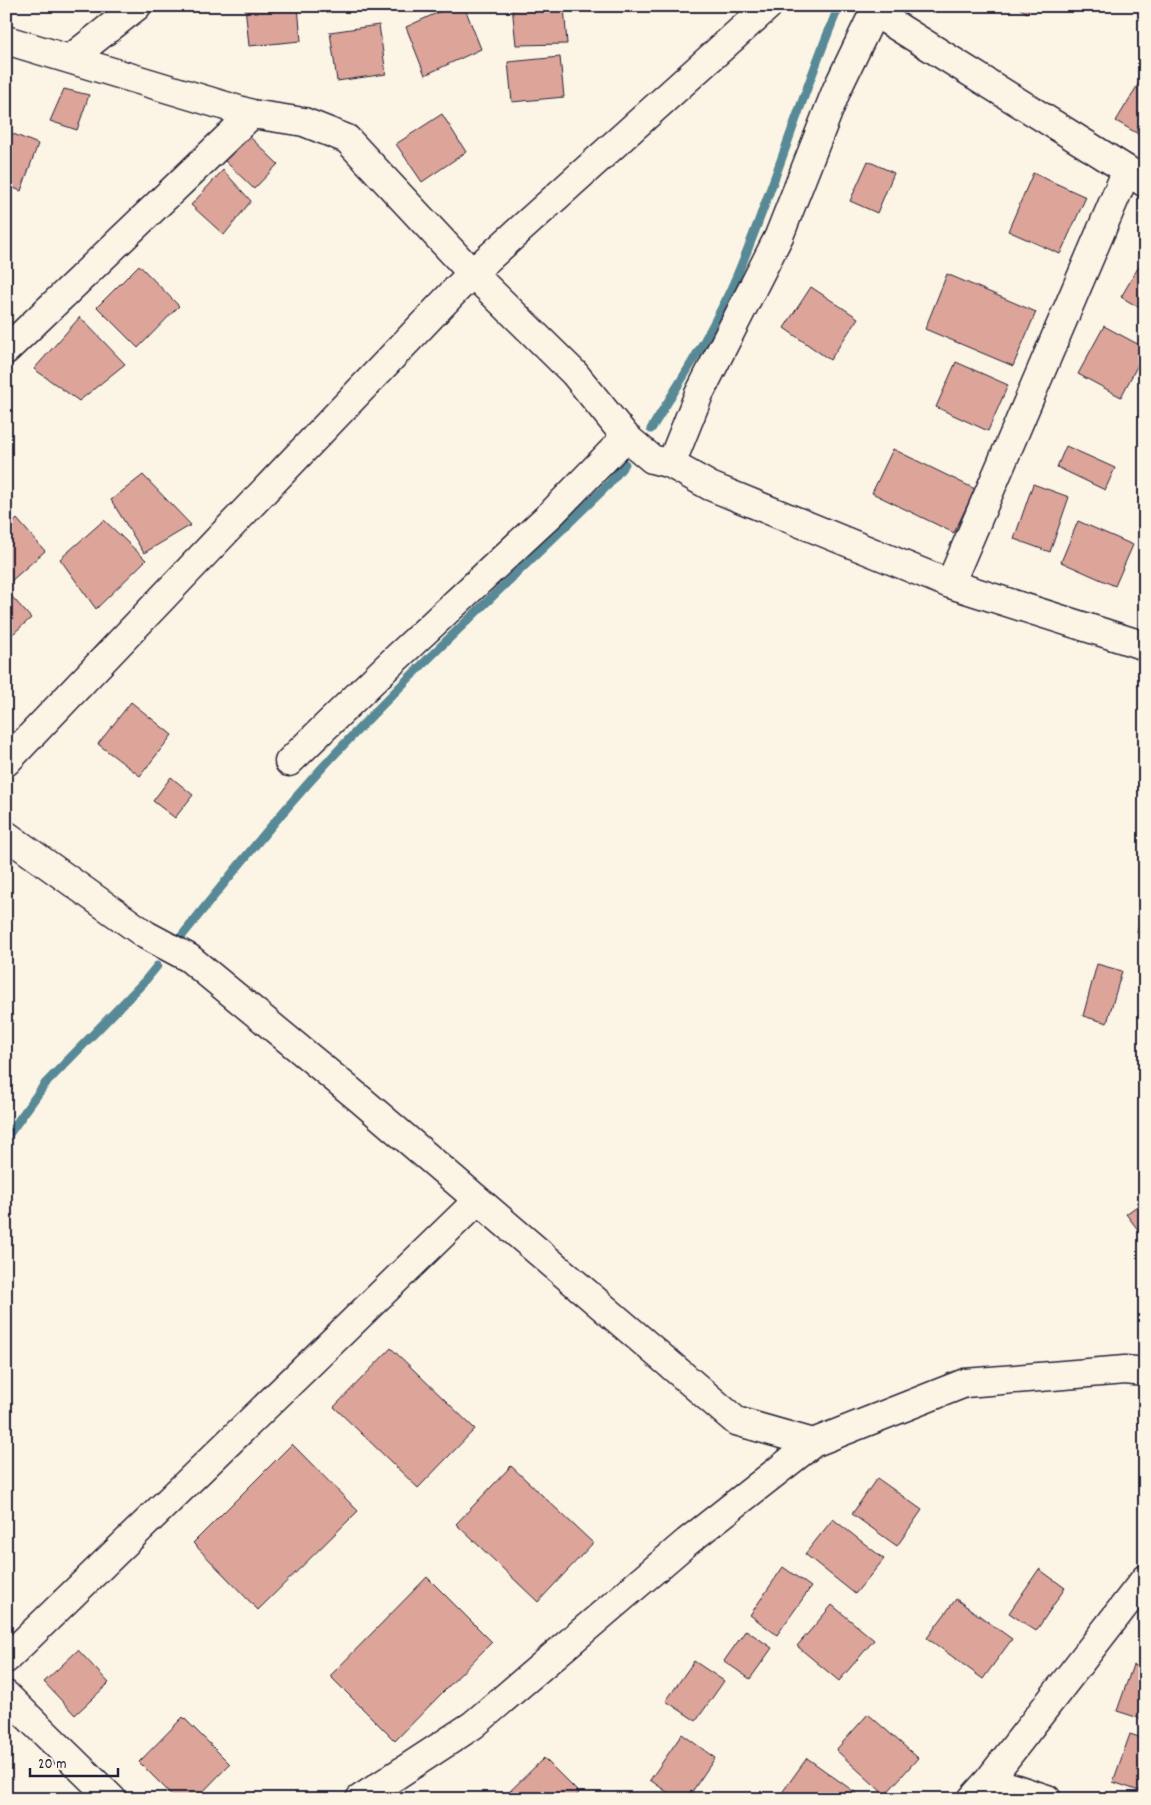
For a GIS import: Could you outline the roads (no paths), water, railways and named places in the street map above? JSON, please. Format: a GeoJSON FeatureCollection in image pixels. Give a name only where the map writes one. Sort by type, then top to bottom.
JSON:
{"type":"FeatureCollection","features":[{"type":"Feature","properties":{"kind":"street"},"geometry":{"type":"LineString","coordinates":[[70,59],[137,6]]}},
{"type":"Feature","properties":{"kind":"street"},"geometry":{"type":"LineString","coordinates":[[6,762],[472,273],[768,6]]}},
{"type":"Feature","properties":{"kind":"street"},"geometry":{"type":"LineString","coordinates":[[661,461],[698,394],[779,236],[837,89],[875,9],[1136,177],[950,584]]}},
{"type":"Feature","properties":{"kind":"street"},"geometry":{"type":"LineString","coordinates":[[6,40],[252,114],[304,122],[347,139],[472,273],[574,373],[626,437],[661,461],[710,486],[950,584],[1145,646]]}},
{"type":"Feature","properties":{"kind":"street"},"geometry":{"type":"LineString","coordinates":[[6,350],[252,114]]}},
{"type":"Feature","properties":{"kind":"street"},"geometry":{"type":"LineString","coordinates":[[289,762],[390,664],[552,513],[626,437]]}},
{"type":"Feature","properties":{"kind":"street"},"geometry":{"type":"LineString","coordinates":[[6,835],[146,935],[189,958],[360,1099],[736,1421],[812,1443]]}},
{"type":"Feature","properties":{"kind":"street"},"geometry":{"type":"LineString","coordinates":[[6,1659],[478,1200]]}},
{"type":"Feature","properties":{"kind":"street"},"geometry":{"type":"LineString","coordinates":[[360,1799],[473,1724],[687,1542],[812,1443],[965,1383],[1125,1370],[1145,1372]]}},
{"type":"Feature","properties":{"kind":"street"},"geometry":{"type":"LineString","coordinates":[[1047,1799],[980,1789],[1145,1579]]}},
{"type":"Feature","properties":{"kind":"street"},"geometry":{"type":"LineString","coordinates":[[6,1695],[112,1799]]}},
{"type":"Feature","properties":{"kind":"waterway"},"geometry":{"type":"LineString","coordinates":[[651,429],[698,353],[738,273],[839,6]]}},
{"type":"Feature","properties":{"kind":"waterway"},"geometry":{"type":"LineString","coordinates":[[181,937],[256,844],[334,755],[435,652],[609,484],[625,464]]}},
{"type":"Feature","properties":{"kind":"waterway"},"geometry":{"type":"LineString","coordinates":[[6,1138],[45,1084],[144,982],[157,966]]}}]}
